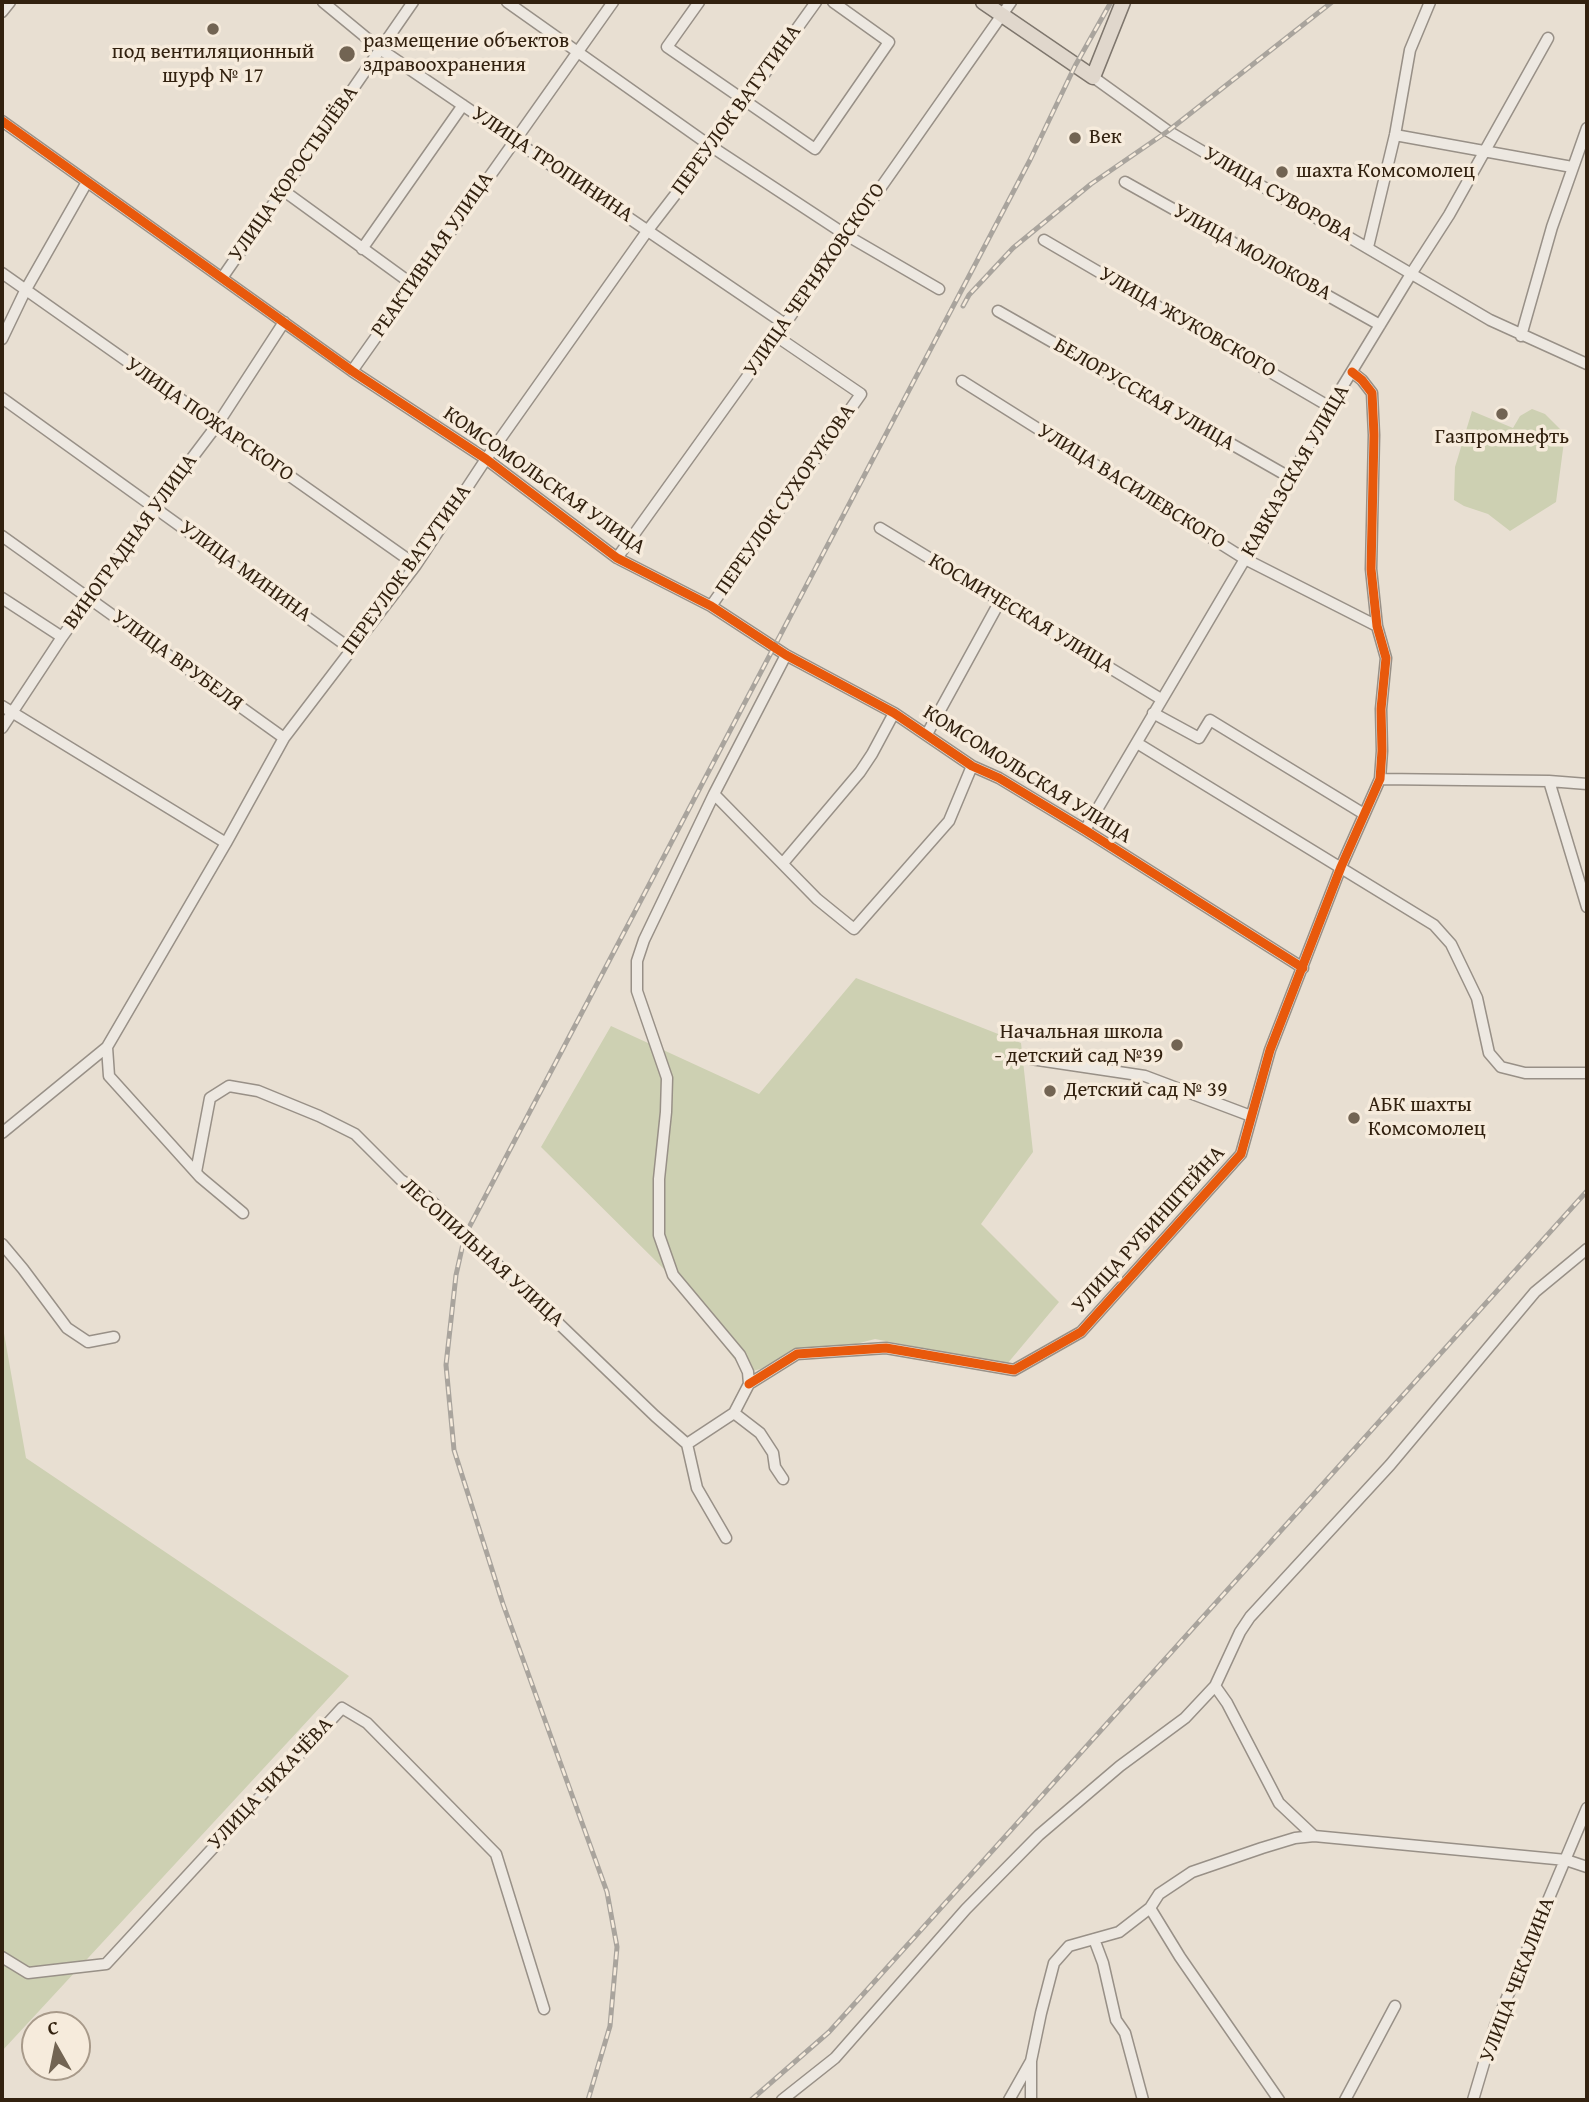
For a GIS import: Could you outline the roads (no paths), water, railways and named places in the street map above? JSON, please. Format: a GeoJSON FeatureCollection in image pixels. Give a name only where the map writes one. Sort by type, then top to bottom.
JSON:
{"type":"FeatureCollection","features":[{"type":"Feature","properties":{"kind":"main road","name":"УЛИЦА СУВОРОВА"},"geometry":{"type":"LineString","coordinates":[[983,2],[1093,78]]}},
{"type":"Feature","properties":{"kind":"main road"},"geometry":{"type":"LineString","coordinates":[[1093,78],[1123,2]]}},
{"type":"Feature","properties":{"kind":"street"},"geometry":{"type":"LineString","coordinates":[[2,12],[9,2]]}},
{"type":"Feature","properties":{"kind":"street","name":"УЛИЦА ТРОПИНИНА"},"geometry":{"type":"LineString","coordinates":[[323,2],[380,49],[785,324]]}},
{"type":"Feature","properties":{"kind":"street","name":"УЛИЦА КОРОСТЫЛЁВА"},"geometry":{"type":"LineString","coordinates":[[222,278],[413,2]]}},
{"type":"Feature","properties":{"kind":"street"},"geometry":{"type":"LineString","coordinates":[[507,2],[712,146],[846,235],[939,289]]}},
{"type":"Feature","properties":{"kind":"street","name":"РЕАКТИВНАЯ УЛИЦА"},"geometry":{"type":"LineString","coordinates":[[352,371],[613,2]]}},
{"type":"Feature","properties":{"kind":"street"},"geometry":{"type":"LineString","coordinates":[[699,2],[667,47],[816,149],[889,42],[833,2]]}},
{"type":"Feature","properties":{"kind":"street","name":"ПЕРЕУЛОК ВАТУТИНА"},"geometry":{"type":"LineString","coordinates":[[2,1133],[107,1047],[284,738],[416,565],[486,459],[648,230],[816,2]]}},
{"type":"Feature","properties":{"kind":"street","name":"УЛИЦА ЧЕРНЯХОВСКОГО"},"geometry":{"type":"LineString","coordinates":[[617,558],[1011,2]]}},
{"type":"Feature","properties":{"kind":"street"},"geometry":{"type":"LineString","coordinates":[[1368,247],[1395,135],[1409,50],[1430,2]]}},
{"type":"Feature","properties":{"kind":"street","name":"КАВКАЗСКАЯ УЛИЦА"},"geometry":{"type":"LineString","coordinates":[[1085,830],[1245,559],[1330,407],[1487,150],[1548,38]]}},
{"type":"Feature","properties":{"kind":"street","name":"УЛИЦА СУВОРОВА"},"geometry":{"type":"LineString","coordinates":[[1093,78],[1168,131],[1410,274],[1521,336],[1587,364]]}},
{"type":"Feature","properties":{"kind":"street"},"geometry":{"type":"LineString","coordinates":[[362,249],[463,105]]}},
{"type":"Feature","properties":{"kind":"street","name":"КОМСОМОЛЬСКАЯ УЛИЦА"},"geometry":{"type":"LineString","coordinates":[[2,121],[352,371],[486,459],[617,558],[711,606],[786,655],[894,713],[972,766],[999,778],[1085,830],[1303,968]]}},
{"type":"Feature","properties":{"kind":"street"},"geometry":{"type":"LineString","coordinates":[[1521,336],[1552,227],[1587,128]]}},
{"type":"Feature","properties":{"kind":"street"},"geometry":{"type":"LineString","coordinates":[[1395,135],[1572,167]]}},
{"type":"Feature","properties":{"kind":"street"},"geometry":{"type":"LineString","coordinates":[[2,339],[25,291],[87,182]]}},
{"type":"Feature","properties":{"kind":"street","name":"УЛИЦА МОЛОКОВА"},"geometry":{"type":"LineString","coordinates":[[1125,182],[1380,325]]}},
{"type":"Feature","properties":{"kind":"street"},"geometry":{"type":"LineString","coordinates":[[284,191],[412,284]]}},
{"type":"Feature","properties":{"kind":"street","name":"УЛИЦА ЖУКОВСКОГО"},"geometry":{"type":"LineString","coordinates":[[1044,240],[1330,407]]}},
{"type":"Feature","properties":{"kind":"street","name":"УЛИЦА ПОЖАРСКОГО"},"geometry":{"type":"LineString","coordinates":[[2,273],[416,565]]}},
{"type":"Feature","properties":{"kind":"street","name":"БЕЛОРУССКАЯ УЛИЦА"},"geometry":{"type":"LineString","coordinates":[[998,311],[1291,478]]}},
{"type":"Feature","properties":{"kind":"street","name":"ВИНОГРАДНАЯ УЛИЦА"},"geometry":{"type":"LineString","coordinates":[[2,728],[7,709],[217,425],[284,321]]}},
{"type":"Feature","properties":{"kind":"street","name":"ПЕРЕУЛОК СУХОРУКОВА"},"geometry":{"type":"LineString","coordinates":[[711,606],[861,394],[776,336]]}},
{"type":"Feature","properties":{"kind":"street","name":"УЛИЦА РУБИНШТЕЙНА"},"geometry":{"type":"LineString","coordinates":[[749,1384],[797,1354],[886,1348],[1014,1370],[1081,1332],[1241,1154],[1270,1050],[1341,867],[1380,779],[1381,709],[1386,658],[1377,626],[1371,569],[1374,435],[1372,393],[1352,372]]}},
{"type":"Feature","properties":{"kind":"street","name":"УЛИЦА ВАСИЛЕВСКОГО"},"geometry":{"type":"LineString","coordinates":[[962,381],[1245,559],[1377,626]]}},
{"type":"Feature","properties":{"kind":"street","name":"УЛИЦА МИНИНА"},"geometry":{"type":"LineString","coordinates":[[2,398],[351,649]]}},
{"type":"Feature","properties":{"kind":"street","name":"КОСМИЧЕСКАЯ УЛИЦА"},"geometry":{"type":"LineString","coordinates":[[880,528],[1161,699]]}},
{"type":"Feature","properties":{"kind":"street","name":"УЛИЦА ВРУБЕЛЯ"},"geometry":{"type":"LineString","coordinates":[[2,536],[284,738]]}},
{"type":"Feature","properties":{"kind":"street"},"geometry":{"type":"LineString","coordinates":[[2,598],[62,637]]}},
{"type":"Feature","properties":{"kind":"street"},"geometry":{"type":"LineString","coordinates":[[927,734],[1000,601]]}},
{"type":"Feature","properties":{"kind":"street"},"geometry":{"type":"LineString","coordinates":[[726,1538],[697,1488],[687,1444],[734,1413],[749,1384],[748,1372],[740,1355],[673,1275],[659,1236],[659,1179],[667,1078],[636,991],[637,961],[644,940],[714,794],[786,655]]}},
{"type":"Feature","properties":{"kind":"street"},"geometry":{"type":"LineString","coordinates":[[7,709],[226,843]]}},
{"type":"Feature","properties":{"kind":"street"},"geometry":{"type":"LineString","coordinates":[[783,863],[860,772],[894,713]]}},
{"type":"Feature","properties":{"kind":"street"},"geometry":{"type":"LineString","coordinates":[[1153,713],[1199,738],[1210,720],[1364,814]]}},
{"type":"Feature","properties":{"kind":"street"},"geometry":{"type":"LineString","coordinates":[[1137,743],[1434,925],[1451,944],[1477,998],[1489,1053],[1501,1067],[1525,1073],[1587,1073]]}},
{"type":"Feature","properties":{"kind":"street"},"geometry":{"type":"LineString","coordinates":[[714,794],[817,899],[854,929],[949,821],[972,766]]}},
{"type":"Feature","properties":{"kind":"street"},"geometry":{"type":"LineString","coordinates":[[1380,779],[1549,781],[1587,785]]}},
{"type":"Feature","properties":{"kind":"street"},"geometry":{"type":"LineString","coordinates":[[1549,781],[1587,906]]}},
{"type":"Feature","properties":{"kind":"street"},"geometry":{"type":"LineString","coordinates":[[107,1047],[110,1076],[196,1172],[243,1213]]}},
{"type":"Feature","properties":{"kind":"street"},"geometry":{"type":"LineString","coordinates":[[1031,1059],[1145,1076],[1251,1116]]}},
{"type":"Feature","properties":{"kind":"street","name":"ЛЕСОПИЛЬНАЯ УЛИЦА"},"geometry":{"type":"LineString","coordinates":[[196,1172],[210,1098],[229,1086],[258,1091],[355,1134],[401,1180],[426,1196],[687,1444]]}},
{"type":"Feature","properties":{"kind":"street"},"geometry":{"type":"LineString","coordinates":[[2,1244],[67,1328],[88,1342],[114,1337]]}},
{"type":"Feature","properties":{"kind":"street"},"geometry":{"type":"LineString","coordinates":[[782,2100],[835,2058],[966,1909],[1038,1835],[1120,1766],[1185,1718],[1215,1686],[1240,1632],[1250,1617],[1390,1465],[1535,1292],[1587,1249]]}},
{"type":"Feature","properties":{"kind":"street"},"geometry":{"type":"LineString","coordinates":[[734,1413],[760,1433],[773,1453],[775,1467],[783,1479]]}},
{"type":"Feature","properties":{"kind":"street"},"geometry":{"type":"LineString","coordinates":[[1215,1686],[1279,1802],[1314,1836]]}},
{"type":"Feature","properties":{"kind":"street","name":"УЛИЦА ЧИХАЧЁВА"},"geometry":{"type":"LineString","coordinates":[[2,1957],[28,1973],[106,1964],[342,1708],[367,1723],[496,1854],[544,2009]]}},
{"type":"Feature","properties":{"kind":"street","name":"УЛИЦА ЧЕКАЛИНА"},"geometry":{"type":"LineString","coordinates":[[1473,2100],[1495,2025],[1587,1808]]}},
{"type":"Feature","properties":{"kind":"street"},"geometry":{"type":"LineString","coordinates":[[1031,2100],[1031,2061],[1054,1963],[1069,1946],[1119,1932],[1150,1908],[1159,1894],[1192,1872],[1262,1847],[1314,1836],[1566,1860],[1587,1867]]}},
{"type":"Feature","properties":{"kind":"street"},"geometry":{"type":"LineString","coordinates":[[1150,1908],[1180,1957],[1279,2100]]}},
{"type":"Feature","properties":{"kind":"street"},"geometry":{"type":"LineString","coordinates":[[1094,1939],[1103,1963],[1116,2020],[1125,2033],[1143,2100]]}},
{"type":"Feature","properties":{"kind":"street"},"geometry":{"type":"LineString","coordinates":[[1345,2100],[1395,2006]]}},
{"type":"Feature","properties":{"kind":"street"},"geometry":{"type":"LineString","coordinates":[[1009,2100],[1031,2061]]}},
{"type":"Feature","properties":{"kind":"railway"},"geometry":{"type":"LineString","coordinates":[[588,2100],[610,2026],[617,1947],[607,1892],[503,1604],[454,1450],[446,1365],[456,1275],[465,1235],[1030,160],[1075,66],[1111,2]]}},
{"type":"Feature","properties":{"kind":"railway"},"geometry":{"type":"LineString","coordinates":[[963,306],[969,295],[1013,248],[1091,184],[1168,131],[1332,2]]}},
{"type":"Feature","properties":{"kind":"railway"},"geometry":{"type":"LineString","coordinates":[[751,2100],[829,2032],[1587,1191]]}},
{"type":"Feature","properties":{"kind":"place","name":"под вентиляционный шурф № 17"},"geometry":{"type":"Point","coordinates":[213,29]}},
{"type":"Feature","properties":{"kind":"place","name":"размещение объектов здравоохранения"},"geometry":{"type":"Point","coordinates":[347,54]}},
{"type":"Feature","properties":{"kind":"place","name":"Век"},"geometry":{"type":"Point","coordinates":[1075,138]}},
{"type":"Feature","properties":{"kind":"place","name":"шахта Комсомолец"},"geometry":{"type":"Point","coordinates":[1282,172]}},
{"type":"Feature","properties":{"kind":"place","name":"Газпромнефть"},"geometry":{"type":"Point","coordinates":[1502,414]}},
{"type":"Feature","properties":{"kind":"place","name":"Начальная школа - детский сад №39"},"geometry":{"type":"Point","coordinates":[1177,1045]}},
{"type":"Feature","properties":{"kind":"place","name":"Детский сад № 39"},"geometry":{"type":"Point","coordinates":[1050,1091]}},
{"type":"Feature","properties":{"kind":"place","name":"АБК шахты Комсомолец"},"geometry":{"type":"Point","coordinates":[1354,1118]}}]}
